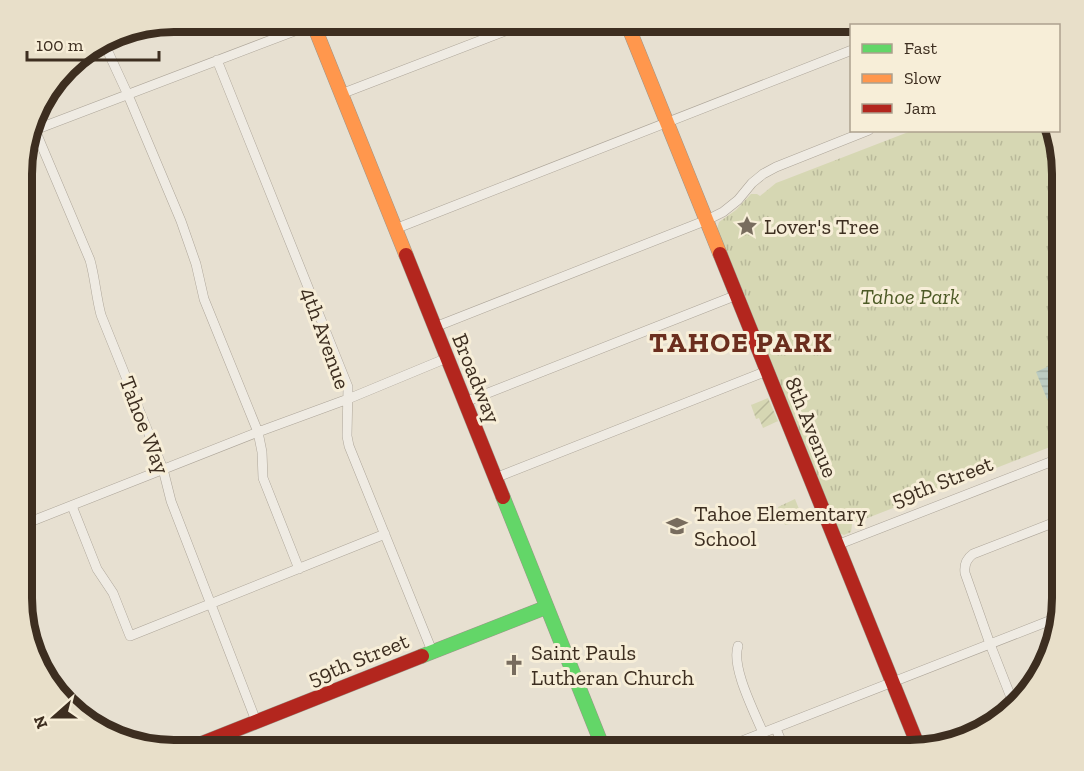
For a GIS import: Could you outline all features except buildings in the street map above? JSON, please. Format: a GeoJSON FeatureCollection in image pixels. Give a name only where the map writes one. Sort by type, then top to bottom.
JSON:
{"type":"FeatureCollection","features":[{"type":"Feature","properties":{"kind":"street"},"geometry":{"type":"LineString","coordinates":[[39,128],[290,31]]}},
{"type":"Feature","properties":{"kind":"street","name":"Broadway"},"geometry":{"type":"LineString","coordinates":[[317,31],[600,740]]}},
{"type":"Feature","properties":{"kind":"street"},"geometry":{"type":"LineString","coordinates":[[341,94],[504,31]]}},
{"type":"Feature","properties":{"kind":"street","name":"8th Avenue"},"geometry":{"type":"LineString","coordinates":[[630,32],[916,739]]}},
{"type":"Feature","properties":{"kind":"street"},"geometry":{"type":"LineString","coordinates":[[106,48],[181,221],[196,264],[204,299],[258,432],[262,452],[263,478],[298,569]]}},
{"type":"Feature","properties":{"kind":"street"},"geometry":{"type":"LineString","coordinates":[[395,229],[850,51]]}},
{"type":"Feature","properties":{"kind":"street","name":"4th Avenue"},"geometry":{"type":"LineString","coordinates":[[217,60],[348,387],[347,436],[349,446],[432,651]]}},
{"type":"Feature","properties":{"kind":"street"},"geometry":{"type":"LineString","coordinates":[[435,327],[723,212],[738,200],[752,183],[776,167],[864,132]]}},
{"type":"Feature","properties":{"kind":"street","name":"Tahoe Way"},"geometry":{"type":"LineString","coordinates":[[36,139],[90,260],[101,315],[163,469],[171,501],[256,721]]}},
{"type":"Feature","properties":{"kind":"street"},"geometry":{"type":"LineString","coordinates":[[465,402],[737,295]]}},
{"type":"Feature","properties":{"kind":"street"},"geometry":{"type":"LineString","coordinates":[[32,521],[348,399],[447,358]]}},
{"type":"Feature","properties":{"kind":"street"},"geometry":{"type":"LineString","coordinates":[[495,478],[767,371]]}},
{"type":"Feature","properties":{"kind":"street","name":"59th Street"},"geometry":{"type":"LineString","coordinates":[[837,545],[1052,461]]}},
{"type":"Feature","properties":{"kind":"street"},"geometry":{"type":"LineString","coordinates":[[72,506],[97,569],[113,593],[130,636],[385,534]]}},
{"type":"Feature","properties":{"kind":"street"},"geometry":{"type":"LineString","coordinates":[[1011,698],[990,644],[964,566],[969,556],[1052,523]]}},
{"type":"Feature","properties":{"kind":"street","name":"59th Street"},"geometry":{"type":"LineString","coordinates":[[212,739],[547,607]]}},
{"type":"Feature","properties":{"kind":"street"},"geometry":{"type":"LineString","coordinates":[[745,740],[1051,620]]}},
{"type":"Feature","properties":{"kind":"street"},"geometry":{"type":"LineString","coordinates":[[738,646],[736,652],[738,670],[763,733]]}},
{"type":"Feature","properties":{"kind":"street"},"geometry":{"type":"LineString","coordinates":[[776,729],[781,740]]}},
{"type":"Feature","properties":{"kind":"green space","name":"Tahoe Park"},"geometry":{"type":"Polygon","coordinates":[[[908,132],[1047,132],[1052,164],[1052,446],[852,524],[851,532],[844,535],[839,533],[717,229],[719,222],[736,210],[751,194],[760,196],[776,183],[908,132]]]}},
{"type":"Feature","properties":{"kind":"green space"},"geometry":{"type":"Polygon","coordinates":[[[768,398],[778,421],[763,428],[759,418],[756,419],[751,405],[768,398]]]}},
{"type":"Feature","properties":{"kind":"green space"},"geometry":{"type":"Polygon","coordinates":[[[795,499],[801,514],[793,523],[785,525],[778,507],[795,499]]]}},
{"type":"Feature","properties":{"kind":"shaded area"},"geometry":{"type":"Polygon","coordinates":[[[1049,366],[1052,373],[1052,397],[1047,399],[1036,372],[1049,366]]]}},
{"type":"Feature","properties":{"kind":"traffic: fast"},"geometry":{"type":"LineString","coordinates":[[503,497],[600,740]]}},
{"type":"Feature","properties":{"kind":"traffic: fast"},"geometry":{"type":"LineString","coordinates":[[422,656],[547,607]]}},
{"type":"Feature","properties":{"kind":"traffic: slow"},"geometry":{"type":"LineString","coordinates":[[316,31],[406,255]]}},
{"type":"Feature","properties":{"kind":"traffic: slow"},"geometry":{"type":"LineString","coordinates":[[630,32],[720,254]]}},
{"type":"Feature","properties":{"kind":"traffic: jam"},"geometry":{"type":"LineString","coordinates":[[720,254],[916,739]]}},
{"type":"Feature","properties":{"kind":"traffic: jam"},"geometry":{"type":"LineString","coordinates":[[406,255],[503,497]]}},
{"type":"Feature","properties":{"kind":"traffic: jam"},"geometry":{"type":"LineString","coordinates":[[213,739],[422,656]]}},
{"type":"Feature","properties":{"kind":"place","name":"Lover's Tree"},"geometry":{"type":"Point","coordinates":[747,226]}},
{"type":"Feature","properties":{"kind":"place","name":"Tahoe Elementary School"},"geometry":{"type":"Point","coordinates":[677,526]}},
{"type":"Feature","properties":{"kind":"place","name":"Saint Pauls Lutheran Church"},"geometry":{"type":"Point","coordinates":[514,665]}},
{"type":"Feature","properties":{"kind":"district","name":"TAHOE PARK"},"geometry":{"type":"Point","coordinates":[741,342]}}]}
